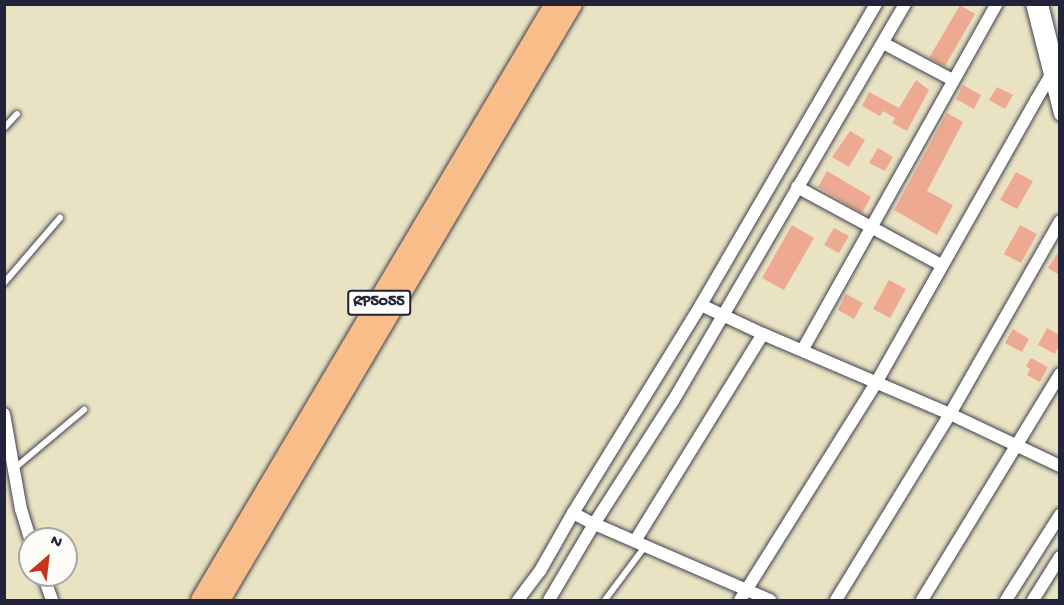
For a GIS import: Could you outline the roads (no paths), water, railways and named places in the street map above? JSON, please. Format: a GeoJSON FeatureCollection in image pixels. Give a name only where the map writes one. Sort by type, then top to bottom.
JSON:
{"type":"FeatureCollection","features":[{"type":"Feature","properties":{"kind":"highway","name":"RP5055"},"geometry":{"type":"LineString","coordinates":[[201,600],[555,4]]}},
{"type":"Feature","properties":{"kind":"highway","name":"RP5055"},"geometry":{"type":"LineString","coordinates":[[220,600],[572,4]]}},
{"type":"Feature","properties":{"kind":"street"},"geometry":{"type":"LineString","coordinates":[[518,600],[540,571],[573,513],[661,375],[876,4]]}},
{"type":"Feature","properties":{"kind":"street"},"geometry":{"type":"LineString","coordinates":[[549,600],[594,524],[673,401],[905,4]]}},
{"type":"Feature","properties":{"kind":"street"},"geometry":{"type":"LineString","coordinates":[[803,349],[997,4]]}},
{"type":"Feature","properties":{"kind":"street"},"geometry":{"type":"LineString","coordinates":[[743,595],[876,383],[941,265],[1056,76],[1032,4]]}},
{"type":"Feature","properties":{"kind":"street"},"geometry":{"type":"LineString","coordinates":[[1042,4],[1056,76],[1059,114]]}},
{"type":"Feature","properties":{"kind":"street"},"geometry":{"type":"LineString","coordinates":[[883,43],[953,80]]}},
{"type":"Feature","properties":{"kind":"street"},"geometry":{"type":"LineString","coordinates":[[797,187],[941,265]]}},
{"type":"Feature","properties":{"kind":"street"},"geometry":{"type":"LineString","coordinates":[[836,600],[950,414],[1059,221]]}},
{"type":"Feature","properties":{"kind":"street"},"geometry":{"type":"LineString","coordinates":[[701,304],[763,334],[803,349],[950,414],[1059,466]]}},
{"type":"Feature","properties":{"kind":"street"},"geometry":{"type":"LineString","coordinates":[[641,543],[763,334]]}},
{"type":"Feature","properties":{"kind":"street"},"geometry":{"type":"LineString","coordinates":[[922,600],[1017,447],[1059,374]]}},
{"type":"Feature","properties":{"kind":"street"},"geometry":{"type":"LineString","coordinates":[[4,414],[27,527]]}},
{"type":"Feature","properties":{"kind":"street"},"geometry":{"type":"LineString","coordinates":[[573,513],[641,543],[743,595],[770,600]]}},
{"type":"Feature","properties":{"kind":"street"},"geometry":{"type":"LineString","coordinates":[[1006,600],[1059,515]]}},
{"type":"Feature","properties":{"kind":"street"},"geometry":{"type":"LineString","coordinates":[[1033,600],[1059,557]]}},
{"type":"Feature","properties":{"kind":"lane"},"geometry":{"type":"LineString","coordinates":[[4,128],[17,114]]}},
{"type":"Feature","properties":{"kind":"lane"},"geometry":{"type":"LineString","coordinates":[[4,283],[60,218]]}},
{"type":"Feature","properties":{"kind":"lane"},"geometry":{"type":"LineString","coordinates":[[16,467],[84,410]]}},
{"type":"Feature","properties":{"kind":"lane"},"geometry":{"type":"LineString","coordinates":[[606,600],[641,543]]}}]}
